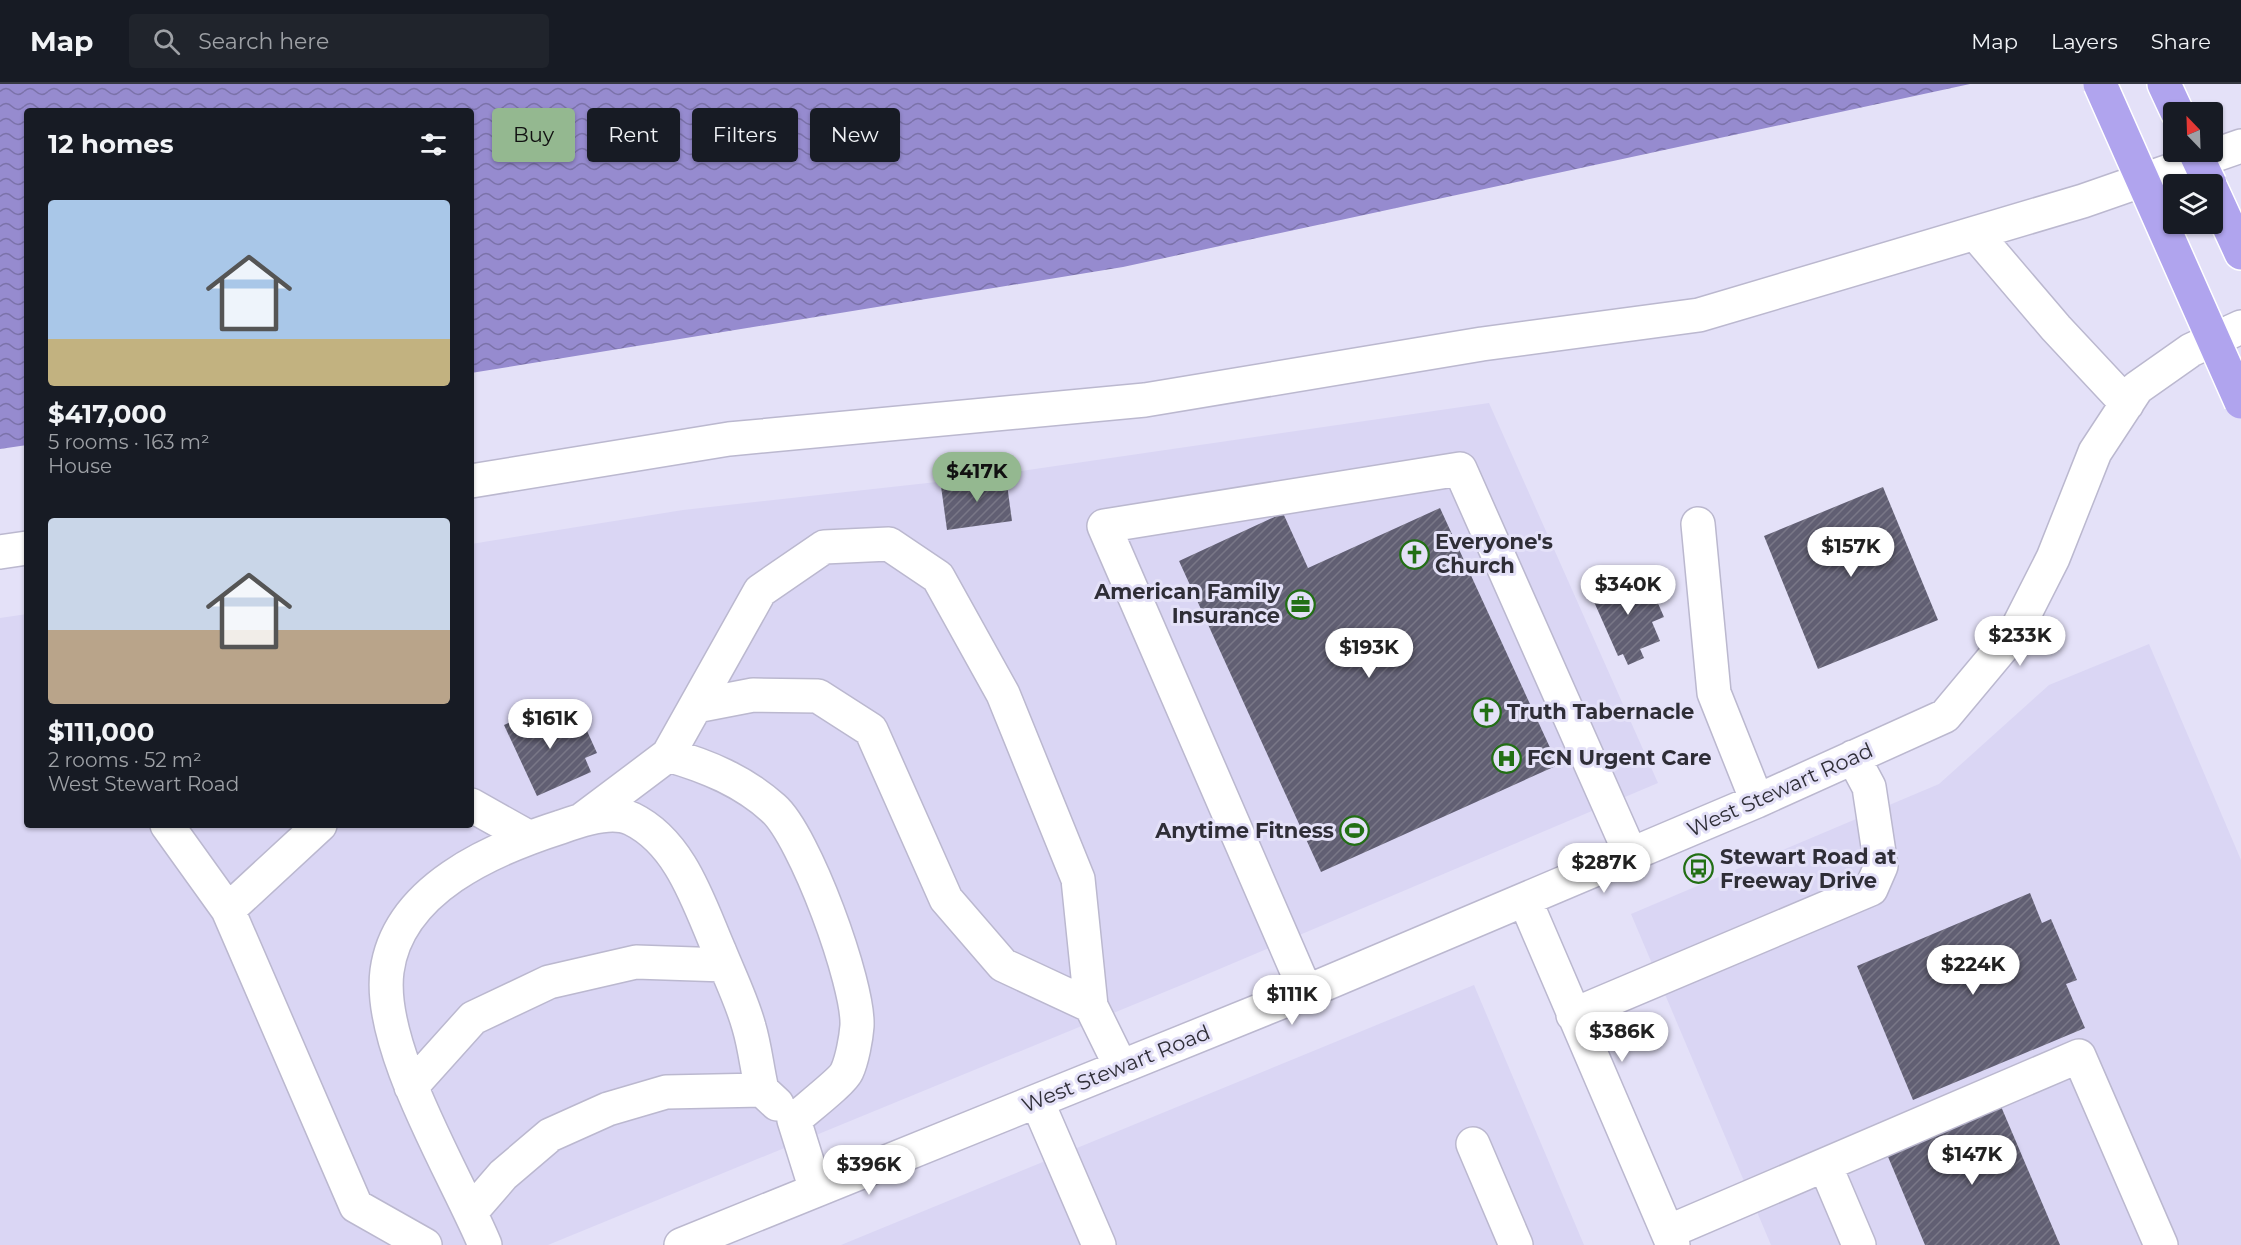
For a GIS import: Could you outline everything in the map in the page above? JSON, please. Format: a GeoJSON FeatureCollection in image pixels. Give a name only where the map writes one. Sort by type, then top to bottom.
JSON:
{"type":"FeatureCollection","features":[{"type":"Feature","properties":{"kind":"highway"},"geometry":{"type":"LineString","coordinates":[[2100,84],[2241,402]]}},
{"type":"Feature","properties":{"kind":"highway"},"geometry":{"type":"LineString","coordinates":[[2164,84],[2172,102]]}},
{"type":"Feature","properties":{"kind":"highway"},"geometry":{"type":"LineString","coordinates":[[2223,214],[2241,253]]}},
{"type":"Feature","properties":{"kind":"street"},"geometry":{"type":"LineString","coordinates":[[474,481],[729,439],[1146,400],[1482,344],[1699,315],[2083,201],[2241,146]]}},
{"type":"Feature","properties":{"kind":"street"},"geometry":{"type":"LineString","coordinates":[[1975,233],[2056,328],[2127,404]]}},
{"type":"Feature","properties":{"kind":"street","name":"West Stewart Road"},"geometry":{"type":"LineString","coordinates":[[681,1245],[1306,992],[1757,801],[1945,716],[2016,631],[2053,558],[2095,452],[2137,388],[2191,350],[2241,327]]}},
{"type":"Feature","properties":{"kind":"street"},"geometry":{"type":"LineString","coordinates":[[1306,992],[1104,526],[1461,469],[1631,855]]}},
{"type":"Feature","properties":{"kind":"street"},"geometry":{"type":"LineString","coordinates":[[1698,524],[1714,693],[1757,801]]}},
{"type":"Feature","properties":{"kind":"street"},"geometry":{"type":"LineString","coordinates":[[583,819],[668,755],[760,591],[824,547],[889,544],[938,577],[1003,694],[1078,879],[1091,1005],[1121,1067]]}},
{"type":"Feature","properties":{"kind":"street"},"geometry":{"type":"LineString","coordinates":[[0,552],[24,548]]}},
{"type":"Feature","properties":{"kind":"street"},"geometry":{"type":"LineString","coordinates":[[696,706],[753,695],[818,696],[871,730],[946,898],[1003,964],[1091,1005]]}},
{"type":"Feature","properties":{"kind":"street"},"geometry":{"type":"LineString","coordinates":[[668,755],[703,765],[740,784],[775,809],[796,842],[818,886],[836,936],[850,984],[857,1026],[847,1072],[794,1120]]}},
{"type":"Feature","properties":{"kind":"street"},"geometry":{"type":"LineString","coordinates":[[1573,1015],[1871,889],[1881,866],[1869,787],[1853,757]]}},
{"type":"Feature","properties":{"kind":"street"},"geometry":{"type":"LineString","coordinates":[[474,808],[528,837]]}},
{"type":"Feature","properties":{"kind":"street"},"geometry":{"type":"LineString","coordinates":[[485,1245],[411,1087],[390,1019],[387,972],[397,933],[430,894],[470,864],[528,837],[595,816],[631,818],[664,843],[687,876],[749,1027],[762,1090],[794,1120],[816,1190]]}},
{"type":"Feature","properties":{"kind":"street"},"geometry":{"type":"LineString","coordinates":[[169,828],[228,910],[356,1206],[425,1245]]}},
{"type":"Feature","properties":{"kind":"street"},"geometry":{"type":"LineString","coordinates":[[228,910],[317,828]]}},
{"type":"Feature","properties":{"kind":"street"},"geometry":{"type":"LineString","coordinates":[[1525,900],[1671,1239],[1825,1165],[2079,1056],[2161,1245]]}},
{"type":"Feature","properties":{"kind":"street"},"geometry":{"type":"LineString","coordinates":[[411,1087],[473,1018],[549,982],[636,962],[725,965]]}},
{"type":"Feature","properties":{"kind":"street"},"geometry":{"type":"LineString","coordinates":[[471,1212],[503,1175],[550,1135],[608,1108],[666,1092],[762,1090]]}},
{"type":"Feature","properties":{"kind":"street"},"geometry":{"type":"LineString","coordinates":[[1037,1101],[1099,1245]]}},
{"type":"Feature","properties":{"kind":"street"},"geometry":{"type":"LineString","coordinates":[[1473,1144],[1516,1245]]}},
{"type":"Feature","properties":{"kind":"street"},"geometry":{"type":"LineString","coordinates":[[1825,1165],[1859,1245]]}},
{"type":"Feature","properties":{"kind":"shaded area"},"geometry":{"type":"Polygon","coordinates":[[[1489,403],[1658,783],[1184,984],[548,1245],[0,1245],[0,618],[24,614],[24,828],[474,828],[474,544],[683,510],[973,478],[1489,403]]]}},
{"type":"Feature","properties":{"kind":"shaded area"},"geometry":{"type":"Polygon","coordinates":[[[2149,644],[2241,860],[2241,1245],[1771,1245],[1631,914],[1939,784],[2049,685],[2149,644]]]}},
{"type":"Feature","properties":{"kind":"shaded area"},"geometry":{"type":"Polygon","coordinates":[[[1474,985],[1584,1245],[841,1245],[1474,985]]]}},
{"type":"Feature","properties":{"kind":"water"},"geometry":{"type":"Polygon","coordinates":[[[0,84],[1970,84],[1123,267],[474,373],[474,108],[24,108],[24,445],[0,449],[0,84]]]}},
{"type":"Feature","properties":{"kind":"building"},"geometry":{"type":"Polygon","coordinates":[[[1006,477],[1012,521],[947,530],[941,486],[1006,477]]]}},
{"type":"Feature","properties":{"kind":"building"},"geometry":{"type":"Polygon","coordinates":[[[1883,487],[1938,620],[1818,669],[1764,536],[1883,487]]]}},
{"type":"Feature","properties":{"kind":"building"},"geometry":{"type":"Polygon","coordinates":[[[1440,508],[1558,765],[1321,872],[1179,561],[1283,513],[1308,568],[1440,508]]]}},
{"type":"Feature","properties":{"kind":"building"},"geometry":{"type":"Polygon","coordinates":[[[1623,572],[1626,580],[1635,576],[1644,596],[1653,592],[1664,617],[1652,622],[1660,641],[1640,649],[1644,658],[1628,665],[1623,654],[1618,656],[1591,595],[1606,589],[1603,580],[1623,572]]]}},
{"type":"Feature","properties":{"kind":"building"},"geometry":{"type":"Polygon","coordinates":[[[551,703],[557,718],[551,721],[557,734],[583,722],[597,753],[585,758],[591,772],[537,796],[504,725],[551,703]]]}},
{"type":"Feature","properties":{"kind":"building"},"geometry":{"type":"Polygon","coordinates":[[[2030,893],[2042,923],[2051,919],[2077,980],[2066,984],[2085,1028],[1913,1100],[1857,966],[2030,893]]]}},
{"type":"Feature","properties":{"kind":"building"},"geometry":{"type":"Polygon","coordinates":[[[2000,1104],[2060,1245],[1925,1245],[1886,1152],[2000,1104]]]}},
{"type":"Feature","properties":{"kind":"place","name":"Everyone's Church"},"geometry":{"type":"Point","coordinates":[1414,554]}},
{"type":"Feature","properties":{"kind":"place","name":"American Family Insurance"},"geometry":{"type":"Point","coordinates":[1301,604]}},
{"type":"Feature","properties":{"kind":"place","name":"Truth Tabernacle"},"geometry":{"type":"Point","coordinates":[1486,712]}},
{"type":"Feature","properties":{"kind":"place","name":"FCN Urgent Care"},"geometry":{"type":"Point","coordinates":[1506,758]}},
{"type":"Feature","properties":{"kind":"place","name":"Anytime Fitness"},"geometry":{"type":"Point","coordinates":[1355,831]}},
{"type":"Feature","properties":{"kind":"place","name":"Stewart Road at Freeway Drive"},"geometry":{"type":"Point","coordinates":[1699,869]}}]}
